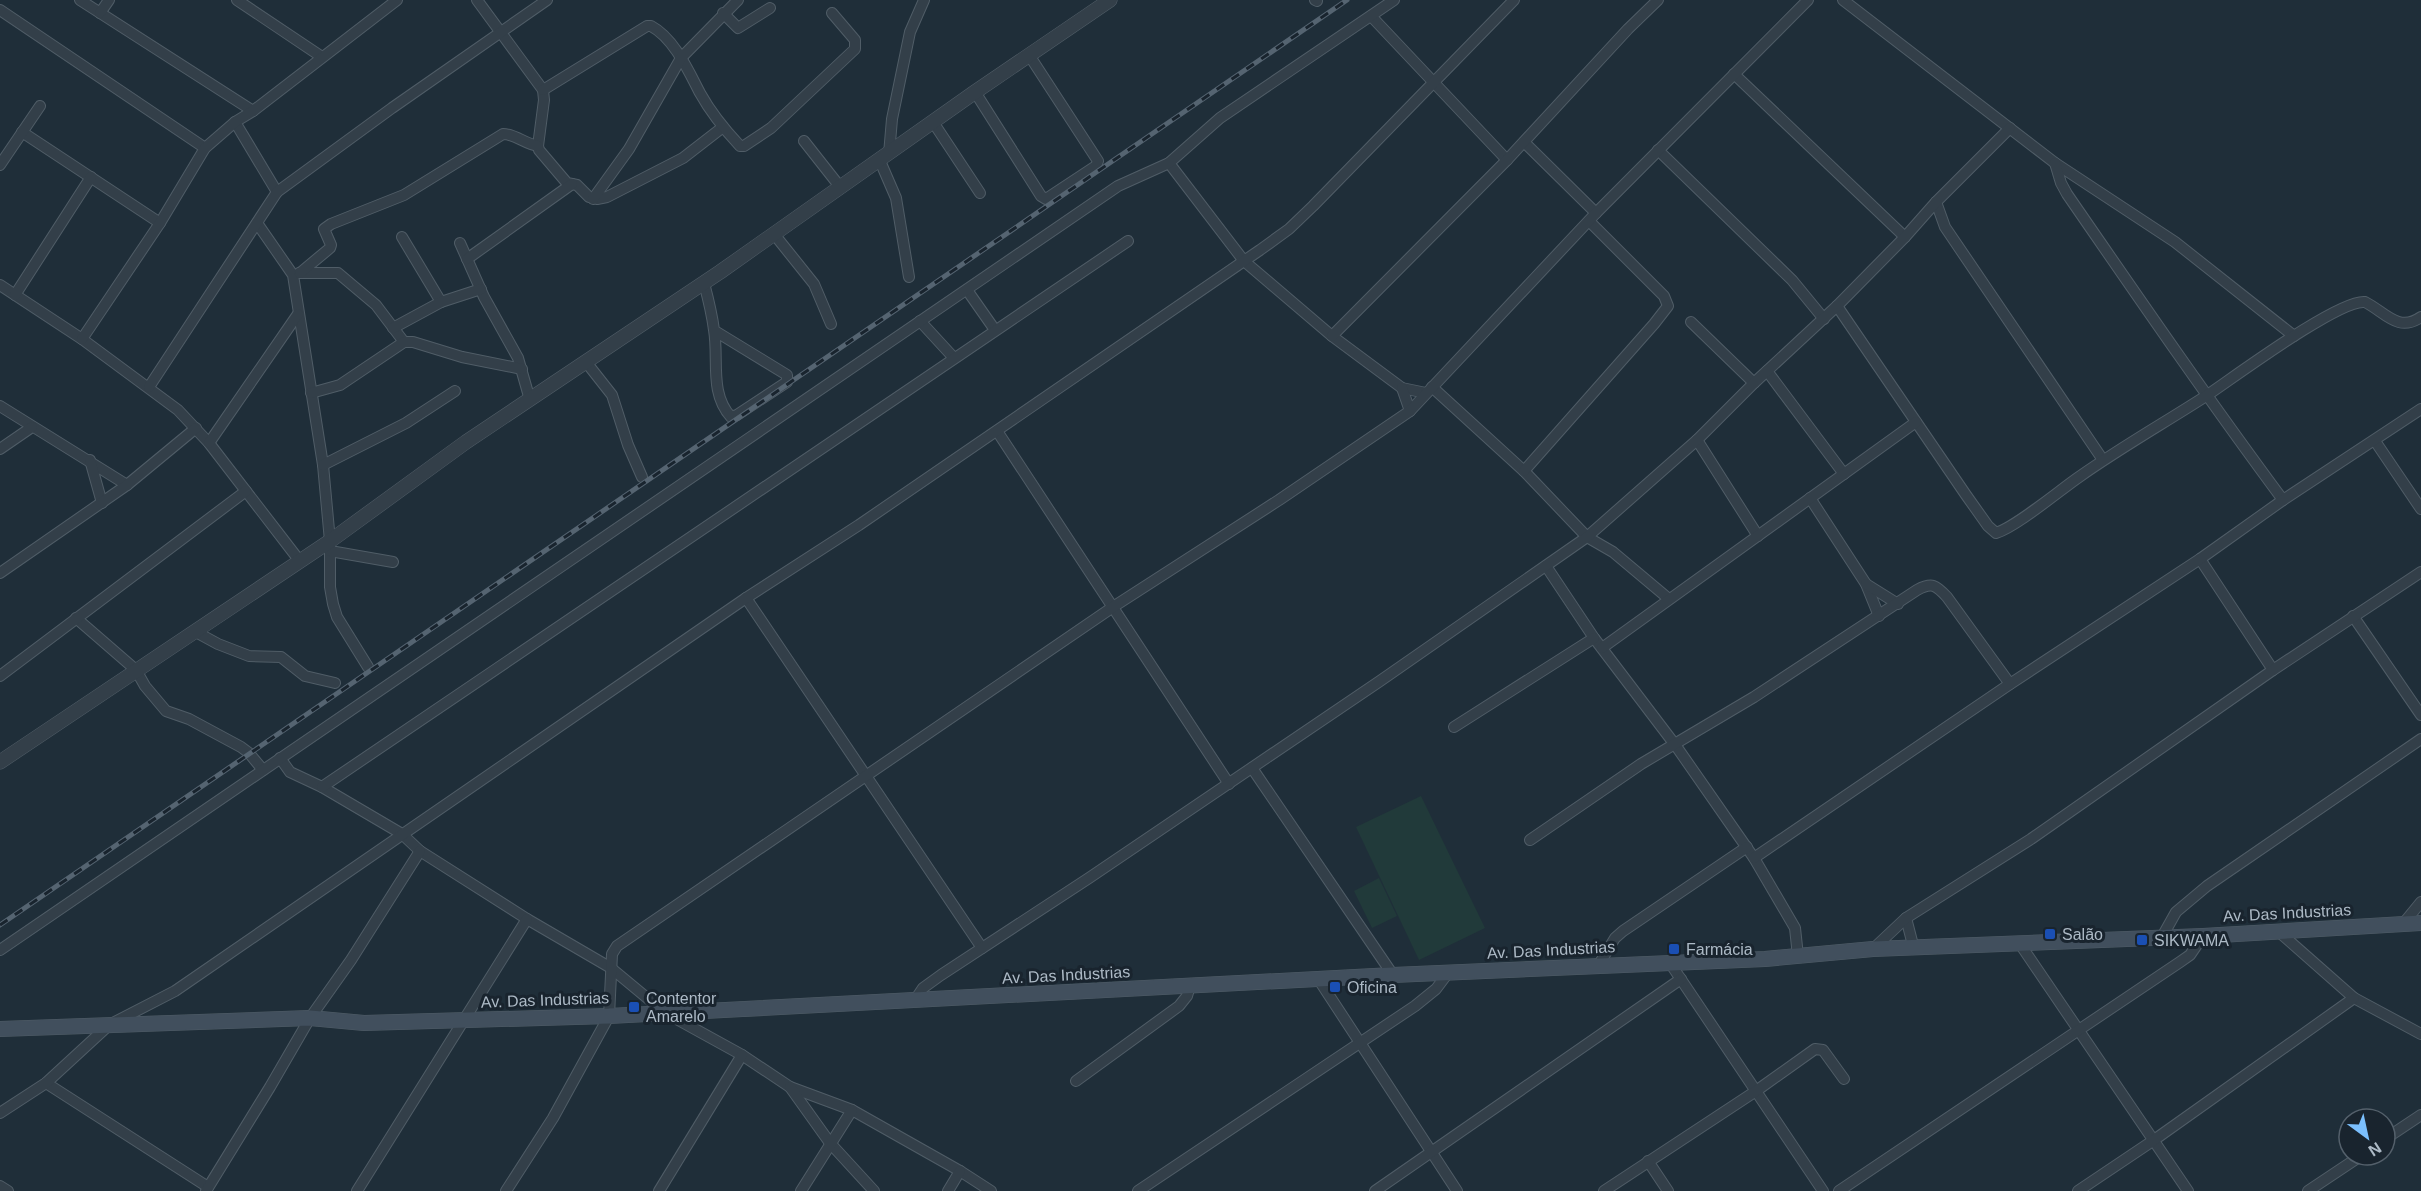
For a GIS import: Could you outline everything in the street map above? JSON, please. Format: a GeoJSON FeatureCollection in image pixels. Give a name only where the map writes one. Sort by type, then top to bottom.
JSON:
{"type":"FeatureCollection","features":[{"type":"Feature","properties":{"kind":"main road","name":"Av. Das Industrias"},"geometry":{"type":"LineString","coordinates":[[0,1029],[310,1017],[364,1023],[609,1016],[1670,963],[1798,956],[1873,949],[2204,936],[2421,923]]}},
{"type":"Feature","properties":{"kind":"street"},"geometry":{"type":"LineString","coordinates":[[80,0],[253,111]]}},
{"type":"Feature","properties":{"kind":"street"},"geometry":{"type":"LineString","coordinates":[[100,13],[109,0]]}},
{"type":"Feature","properties":{"kind":"street"},"geometry":{"type":"LineString","coordinates":[[237,0],[322,57]]}},
{"type":"Feature","properties":{"kind":"street"},"geometry":{"type":"LineString","coordinates":[[477,0],[543,90],[544,100],[538,146],[567,183],[577,185],[593,199],[607,197],[683,158],[723,127]]}},
{"type":"Feature","properties":{"kind":"street"},"geometry":{"type":"LineString","coordinates":[[148,387],[278,192],[392,108],[547,0]]}},
{"type":"Feature","properties":{"kind":"street"},"geometry":{"type":"LineString","coordinates":[[593,199],[629,149],[681,58],[738,0]]}},
{"type":"Feature","properties":{"kind":"street"},"geometry":{"type":"LineString","coordinates":[[909,277],[896,198],[885,157],[910,32],[924,0]]}},
{"type":"Feature","properties":{"kind":"street"},"geometry":{"type":"LineString","coordinates":[[0,762],[299,560],[330,546],[457,448],[704,283],[1110,0]]}},
{"type":"Feature","properties":{"kind":"street"},"geometry":{"type":"LineString","coordinates":[[0,950],[1118,186],[1169,163],[1220,118],[1394,0]]}},
{"type":"Feature","properties":{"kind":"street"},"geometry":{"type":"LineString","coordinates":[[0,1113],[46,1083],[110,1025],[175,991],[746,598],[859,525],[1244,261],[1297,221],[1514,0]]}},
{"type":"Feature","properties":{"kind":"street"},"geometry":{"type":"LineString","coordinates":[[1332,336],[1507,160],[1628,29],[1658,0]]}},
{"type":"Feature","properties":{"kind":"street"},"geometry":{"type":"LineString","coordinates":[[506,1191],[553,1118],[609,1016],[612,954],[617,946],[1113,607],[1279,501],[1410,411],[1592,217],[1808,0]]}},
{"type":"Feature","properties":{"kind":"street"},"geometry":{"type":"LineString","coordinates":[[1843,0],[2055,163],[2175,242],[2294,336]]}},
{"type":"Feature","properties":{"kind":"street"},"geometry":{"type":"LineString","coordinates":[[82,339],[160,223],[205,148],[235,122],[253,111],[322,57],[388,2]]}},
{"type":"Feature","properties":{"kind":"street"},"geometry":{"type":"LineString","coordinates":[[723,13],[738,28],[770,8]]}},
{"type":"Feature","properties":{"kind":"street"},"geometry":{"type":"LineString","coordinates":[[0,10],[205,148]]}},
{"type":"Feature","properties":{"kind":"street"},"geometry":{"type":"LineString","coordinates":[[543,90],[647,26],[655,28],[681,58],[700,93],[723,127],[740,146],[747,145],[771,128],[853,51],[855,40],[832,13]]}},
{"type":"Feature","properties":{"kind":"street"},"geometry":{"type":"LineString","coordinates":[[1371,16],[1507,160]]}},
{"type":"Feature","properties":{"kind":"street"},"geometry":{"type":"LineString","coordinates":[[975,92],[1041,196],[1046,199],[1096,166],[1098,161],[1029,55]]}},
{"type":"Feature","properties":{"kind":"street"},"geometry":{"type":"LineString","coordinates":[[1734,74],[1905,237]]}},
{"type":"Feature","properties":{"kind":"street"},"geometry":{"type":"LineString","coordinates":[[0,165],[40,106]]}},
{"type":"Feature","properties":{"kind":"street"},"geometry":{"type":"LineString","coordinates":[[235,122],[278,192]]}},
{"type":"Feature","properties":{"kind":"street"},"geometry":{"type":"LineString","coordinates":[[933,122],[980,193]]}},
{"type":"Feature","properties":{"kind":"street"},"geometry":{"type":"LineString","coordinates":[[915,1000],[929,983],[1229,784],[1587,537],[1697,440],[1754,383],[1824,319],[1905,237],[1936,202],[2010,129]]}},
{"type":"Feature","properties":{"kind":"street"},"geometry":{"type":"LineString","coordinates":[[22,132],[160,223]]}},
{"type":"Feature","properties":{"kind":"street"},"geometry":{"type":"LineString","coordinates":[[296,274],[324,254],[331,246],[324,229],[330,224],[404,195],[498,136],[508,134],[527,145],[538,146]]}},
{"type":"Feature","properties":{"kind":"street"},"geometry":{"type":"LineString","coordinates":[[804,141],[841,188]]}},
{"type":"Feature","properties":{"kind":"street"},"geometry":{"type":"LineString","coordinates":[[1524,142],[1668,303],[1667,309],[1524,471]]}},
{"type":"Feature","properties":{"kind":"street"},"geometry":{"type":"LineString","coordinates":[[1658,150],[1792,280],[1824,319]]}},
{"type":"Feature","properties":{"kind":"street"},"geometry":{"type":"LineString","coordinates":[[1169,163],[1244,261],[1332,336],[1402,388],[1429,390],[1524,471],[1587,537],[1613,552],[1670,599]]}},
{"type":"Feature","properties":{"kind":"street"},"geometry":{"type":"LineString","coordinates":[[2055,163],[2067,194],[2206,396],[2283,500]]}},
{"type":"Feature","properties":{"kind":"street"},"geometry":{"type":"LineString","coordinates":[[15,294],[92,177]]}},
{"type":"Feature","properties":{"kind":"street"},"geometry":{"type":"LineString","coordinates":[[466,259],[572,183]]}},
{"type":"Feature","properties":{"kind":"street"},"geometry":{"type":"LineString","coordinates":[[1936,202],[1945,227],[2103,460]]}},
{"type":"Feature","properties":{"kind":"street"},"geometry":{"type":"LineString","coordinates":[[1923,217],[1945,227]]}},
{"type":"Feature","properties":{"kind":"street"},"geometry":{"type":"LineString","coordinates":[[257,223],[296,274],[298,314],[308,361],[323,465],[330,546],[330,587],[338,617],[368,667]]}},
{"type":"Feature","properties":{"kind":"street"},"geometry":{"type":"LineString","coordinates":[[774,234],[814,284],[831,324]]}},
{"type":"Feature","properties":{"kind":"street"},"geometry":{"type":"LineString","coordinates":[[402,237],[441,302]]}},
{"type":"Feature","properties":{"kind":"street"},"geometry":{"type":"LineString","coordinates":[[322,787],[1128,241]]}},
{"type":"Feature","properties":{"kind":"street"},"geometry":{"type":"LineString","coordinates":[[460,243],[522,369],[530,400]]}},
{"type":"Feature","properties":{"kind":"street"},"geometry":{"type":"LineString","coordinates":[[324,254],[338,273],[376,305],[404,342]]}},
{"type":"Feature","properties":{"kind":"street"},"geometry":{"type":"LineString","coordinates":[[296,274],[338,273]]}},
{"type":"Feature","properties":{"kind":"street"},"geometry":{"type":"LineString","coordinates":[[704,283],[715,331],[716,381],[721,402],[731,417],[750,408],[787,382],[788,375],[715,331]]}},
{"type":"Feature","properties":{"kind":"street"},"geometry":{"type":"LineString","coordinates":[[0,285],[82,339],[178,410],[209,443],[299,560]]}},
{"type":"Feature","properties":{"kind":"street"},"geometry":{"type":"LineString","coordinates":[[393,328],[441,302],[481,289]]}},
{"type":"Feature","properties":{"kind":"street"},"geometry":{"type":"LineString","coordinates":[[967,290],[995,330]]}},
{"type":"Feature","properties":{"kind":"street"},"geometry":{"type":"LineString","coordinates":[[1837,306],[1988,526],[1996,532],[2294,336],[2360,301],[2370,304],[2404,324],[2412,323],[2421,317]]}},
{"type":"Feature","properties":{"kind":"street"},"geometry":{"type":"LineString","coordinates":[[209,443],[298,314]]}},
{"type":"Feature","properties":{"kind":"street"},"geometry":{"type":"LineString","coordinates":[[920,321],[954,358]]}},
{"type":"Feature","properties":{"kind":"street"},"geometry":{"type":"LineString","coordinates":[[1691,322],[1754,383]]}},
{"type":"Feature","properties":{"kind":"street"},"geometry":{"type":"LineString","coordinates":[[311,393],[340,385],[404,342],[522,369]]}},
{"type":"Feature","properties":{"kind":"street"},"geometry":{"type":"LineString","coordinates":[[586,362],[612,395],[628,445],[642,477]]}},
{"type":"Feature","properties":{"kind":"street"},"geometry":{"type":"LineString","coordinates":[[1767,371],[1844,474]]}},
{"type":"Feature","properties":{"kind":"street"},"geometry":{"type":"LineString","coordinates":[[1402,388],[1410,411]]}},
{"type":"Feature","properties":{"kind":"street"},"geometry":{"type":"LineString","coordinates":[[323,465],[406,423],[455,391]]}},
{"type":"Feature","properties":{"kind":"street"},"geometry":{"type":"LineString","coordinates":[[0,406],[127,485]]}},
{"type":"Feature","properties":{"kind":"street"},"geometry":{"type":"LineString","coordinates":[[1754,858],[2421,409]]}},
{"type":"Feature","properties":{"kind":"street"},"geometry":{"type":"LineString","coordinates":[[1602,648],[1916,422]]}},
{"type":"Feature","properties":{"kind":"street"},"geometry":{"type":"LineString","coordinates":[[0,449],[32,427]]}},
{"type":"Feature","properties":{"kind":"street"},"geometry":{"type":"LineString","coordinates":[[0,573],[127,485],[196,428]]}},
{"type":"Feature","properties":{"kind":"street"},"geometry":{"type":"LineString","coordinates":[[997,431],[1229,784]]}},
{"type":"Feature","properties":{"kind":"street"},"geometry":{"type":"LineString","coordinates":[[1697,440],[1758,536]]}},
{"type":"Feature","properties":{"kind":"street"},"geometry":{"type":"LineString","coordinates":[[2375,441],[2421,509]]}},
{"type":"Feature","properties":{"kind":"street"},"geometry":{"type":"LineString","coordinates":[[90,460],[102,503]]}},
{"type":"Feature","properties":{"kind":"street"},"geometry":{"type":"LineString","coordinates":[[0,676],[246,490]]}},
{"type":"Feature","properties":{"kind":"street"},"geometry":{"type":"LineString","coordinates":[[1810,498],[1866,584],[1879,616]]}},
{"type":"Feature","properties":{"kind":"street"},"geometry":{"type":"LineString","coordinates":[[330,546],[393,562]]}},
{"type":"Feature","properties":{"kind":"street"},"geometry":{"type":"LineString","coordinates":[[2200,559],[2273,670]]}},
{"type":"Feature","properties":{"kind":"street"},"geometry":{"type":"LineString","coordinates":[[1546,566],[1594,638],[1676,746],[1754,858],[1795,928],[1798,956]]}},
{"type":"Feature","properties":{"kind":"street"},"geometry":{"type":"LineString","coordinates":[[1873,949],[1906,918],[2031,839],[2273,670],[2421,572]]}},
{"type":"Feature","properties":{"kind":"street"},"geometry":{"type":"LineString","coordinates":[[1866,584],[1898,604]]}},
{"type":"Feature","properties":{"kind":"street"},"geometry":{"type":"LineString","coordinates":[[1530,840],[1641,764],[1676,746],[1929,584],[1937,586],[2010,684]]}},
{"type":"Feature","properties":{"kind":"street"},"geometry":{"type":"LineString","coordinates":[[746,598],[982,948]]}},
{"type":"Feature","properties":{"kind":"street"},"geometry":{"type":"LineString","coordinates":[[2354,616],[2421,715]]}},
{"type":"Feature","properties":{"kind":"street"},"geometry":{"type":"LineString","coordinates":[[76,618],[136,670],[145,686],[166,711],[189,719],[241,747],[263,770]]}},
{"type":"Feature","properties":{"kind":"street"},"geometry":{"type":"LineString","coordinates":[[194,631],[218,644],[249,656],[281,657],[305,676],[335,683]]}},
{"type":"Feature","properties":{"kind":"street"},"geometry":{"type":"LineString","coordinates":[[1454,727],[1594,638]]}},
{"type":"Feature","properties":{"kind":"street"},"geometry":{"type":"LineString","coordinates":[[2159,937],[2176,912],[2207,886],[2421,739]]}},
{"type":"Feature","properties":{"kind":"street"},"geometry":{"type":"LineString","coordinates":[[280,758],[290,772],[322,787],[402,834],[420,851],[527,919],[611,968],[664,1012],[742,1055],[790,1087],[852,1110],[991,1191]]}},
{"type":"Feature","properties":{"kind":"street"},"geometry":{"type":"LineString","coordinates":[[1252,768],[1394,975]]}},
{"type":"Feature","properties":{"kind":"street"},"geometry":{"type":"LineString","coordinates":[[1598,966],[1610,945],[1623,931],[1747,848]]}},
{"type":"Feature","properties":{"kind":"street"},"geometry":{"type":"LineString","coordinates":[[46,1083],[207,1189],[310,1017],[351,960],[420,851]]}},
{"type":"Feature","properties":{"kind":"street"},"geometry":{"type":"LineString","coordinates":[[2403,924],[2421,903]]}},
{"type":"Feature","properties":{"kind":"street"},"geometry":{"type":"LineString","coordinates":[[1906,918],[1914,948]]}},
{"type":"Feature","properties":{"kind":"street"},"geometry":{"type":"LineString","coordinates":[[357,1191],[527,919]]}},
{"type":"Feature","properties":{"kind":"street"},"geometry":{"type":"LineString","coordinates":[[2278,931],[2355,998],[2421,1034]]}},
{"type":"Feature","properties":{"kind":"street"},"geometry":{"type":"LineString","coordinates":[[1839,1191],[2180,962],[2190,954],[2204,936]]}},
{"type":"Feature","properties":{"kind":"street"},"geometry":{"type":"LineString","coordinates":[[2020,944],[2080,1029],[2188,1191]]}},
{"type":"Feature","properties":{"kind":"street"},"geometry":{"type":"LineString","coordinates":[[1670,963],[1823,1191]]}},
{"type":"Feature","properties":{"kind":"street"},"geometry":{"type":"LineString","coordinates":[[1138,1191],[1424,999],[1448,974]]}},
{"type":"Feature","properties":{"kind":"street"},"geometry":{"type":"LineString","coordinates":[[1376,1191],[1681,979]]}},
{"type":"Feature","properties":{"kind":"street"},"geometry":{"type":"LineString","coordinates":[[1319,980],[1457,1191]]}},
{"type":"Feature","properties":{"kind":"street"},"geometry":{"type":"LineString","coordinates":[[1076,1081],[1179,1006],[1187,996],[1190,987]]}},
{"type":"Feature","properties":{"kind":"street"},"geometry":{"type":"LineString","coordinates":[[2078,1191],[2355,998]]}},
{"type":"Feature","properties":{"kind":"street"},"geometry":{"type":"LineString","coordinates":[[1604,1191],[1756,1091],[1808,1053],[1819,1048],[1823,1050],[1844,1080]]}},
{"type":"Feature","properties":{"kind":"street"},"geometry":{"type":"LineString","coordinates":[[659,1191],[742,1055]]}},
{"type":"Feature","properties":{"kind":"street"},"geometry":{"type":"LineString","coordinates":[[790,1087],[830,1143],[874,1191]]}},
{"type":"Feature","properties":{"kind":"street"},"geometry":{"type":"LineString","coordinates":[[801,1191],[852,1110]]}},
{"type":"Feature","properties":{"kind":"street"},"geometry":{"type":"LineString","coordinates":[[2397,1131],[2421,1115]]}},
{"type":"Feature","properties":{"kind":"street"},"geometry":{"type":"LineString","coordinates":[[1648,1161],[1668,1191]]}},
{"type":"Feature","properties":{"kind":"street"},"geometry":{"type":"LineString","coordinates":[[2308,1191],[2344,1167]]}},
{"type":"Feature","properties":{"kind":"street"},"geometry":{"type":"LineString","coordinates":[[948,1191],[960,1171]]}},
{"type":"Feature","properties":{"kind":"street"},"geometry":{"type":"LineString","coordinates":[[0,1186],[8,1191]]}},
{"type":"Feature","properties":{"kind":"green space"},"geometry":{"type":"Polygon","coordinates":[[[1421,796],[1485,928],[1419,960],[1356,827],[1421,796]]]}},
{"type":"Feature","properties":{"kind":"green space"},"geometry":{"type":"Polygon","coordinates":[[[1379,878],[1397,916],[1372,928],[1354,891],[1379,878]]]}},
{"type":"Feature","properties":{"kind":"railway"},"geometry":{"type":"LineString","coordinates":[[0,925],[1347,0]]}},
{"type":"Feature","properties":{"kind":"place","name":"Salão"},"geometry":{"type":"Point","coordinates":[2050,934]}},
{"type":"Feature","properties":{"kind":"place","name":"SIKWAMA"},"geometry":{"type":"Point","coordinates":[2142,940]}},
{"type":"Feature","properties":{"kind":"place","name":"Farmácia"},"geometry":{"type":"Point","coordinates":[1674,949]}},
{"type":"Feature","properties":{"kind":"place","name":"Oficina"},"geometry":{"type":"Point","coordinates":[1335,987]}},
{"type":"Feature","properties":{"kind":"place","name":"Contentor Amarelo"},"geometry":{"type":"Point","coordinates":[634,1007]}}]}
